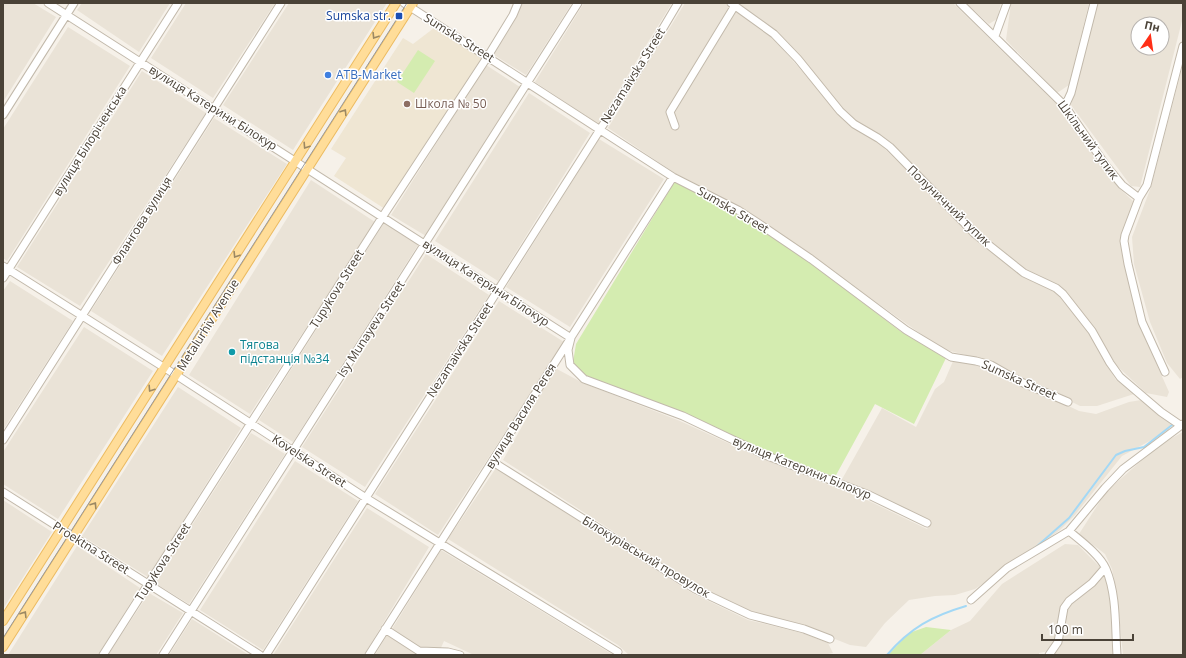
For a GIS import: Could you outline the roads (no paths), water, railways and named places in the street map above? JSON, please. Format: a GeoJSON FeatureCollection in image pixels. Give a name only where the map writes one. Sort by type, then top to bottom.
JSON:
{"type":"FeatureCollection","features":[{"type":"Feature","properties":{"kind":"main road","name":"Metalurhiv Avenue"},"geometry":{"type":"LineString","coordinates":[[3,621],[396,3]]}},
{"type":"Feature","properties":{"kind":"main road","name":"Metalurhiv Avenue"},"geometry":{"type":"LineString","coordinates":[[3,647],[308,168],[409,4]]}},
{"type":"Feature","properties":{"kind":"street","name":"вулиця Катерини Білокур"},"geometry":{"type":"LineString","coordinates":[[48,3],[383,216],[571,338],[568,350],[570,365],[576,373],[584,379],[683,416],[765,456],[869,495],[927,523]]}},
{"type":"Feature","properties":{"kind":"street"},"geometry":{"type":"LineString","coordinates":[[3,115],[74,3]]}},
{"type":"Feature","properties":{"kind":"street","name":"вулиця Білоріченська"},"geometry":{"type":"LineString","coordinates":[[3,278],[6,267],[178,3]]}},
{"type":"Feature","properties":{"kind":"street","name":"Флангова вулиця"},"geometry":{"type":"LineString","coordinates":[[3,440],[281,3]]}},
{"type":"Feature","properties":{"kind":"street","name":"Tupykova Street"},"geometry":{"type":"LineString","coordinates":[[104,655],[383,216],[488,56],[514,15],[518,3]]}},
{"type":"Feature","properties":{"kind":"street","name":"Isy Munayeva Street"},"geometry":{"type":"LineString","coordinates":[[163,655],[578,3]]}},
{"type":"Feature","properties":{"kind":"street","name":"Nezamaivska Street"},"geometry":{"type":"LineString","coordinates":[[266,655],[600,130],[678,3]]}},
{"type":"Feature","properties":{"kind":"street","name":"Шкільний тупик"},"geometry":{"type":"LineString","coordinates":[[960,3],[1065,106],[1107,167],[1122,185],[1139,198]]}},
{"type":"Feature","properties":{"kind":"street"},"geometry":{"type":"LineString","coordinates":[[995,36],[1007,3]]}},
{"type":"Feature","properties":{"kind":"street"},"geometry":{"type":"LineString","coordinates":[[1065,106],[1071,93],[1094,3]]}},
{"type":"Feature","properties":{"kind":"street","name":"Sumska Street"},"geometry":{"type":"LineString","coordinates":[[409,4],[673,178],[738,210],[758,223],[811,259],[906,330],[951,357],[991,365],[1021,382],[1068,402]]}},
{"type":"Feature","properties":{"kind":"street"},"geometry":{"type":"LineString","coordinates":[[675,126],[670,112],[733,5]]}},
{"type":"Feature","properties":{"kind":"street","name":"Полуничний тупик"},"geometry":{"type":"LineString","coordinates":[[733,5],[774,34],[798,59],[840,111],[854,124],[890,147],[975,234],[1024,273],[1056,288],[1063,294],[1092,331],[1110,364],[1120,377],[1161,412],[1182,425]]}},
{"type":"Feature","properties":{"kind":"street"},"geometry":{"type":"LineString","coordinates":[[1165,372],[1142,322],[1124,241],[1139,198],[1147,185],[1183,46]]}},
{"type":"Feature","properties":{"kind":"street","name":"вулиця Василя Регея"},"geometry":{"type":"LineString","coordinates":[[369,655],[673,178]]}},
{"type":"Feature","properties":{"kind":"street","name":"Kovelska Street"},"geometry":{"type":"LineString","coordinates":[[6,267],[439,544],[618,652]]}},
{"type":"Feature","properties":{"kind":"street"},"geometry":{"type":"LineString","coordinates":[[971,600],[1007,568],[1069,532],[1105,488],[1123,469],[1182,425]]}},
{"type":"Feature","properties":{"kind":"street","name":"Білокурівський провулок"},"geometry":{"type":"LineString","coordinates":[[493,462],[695,589],[750,615],[804,629],[830,639]]}},
{"type":"Feature","properties":{"kind":"street","name":"Proektna Street"},"geometry":{"type":"LineString","coordinates":[[3,492],[260,655]]}},
{"type":"Feature","properties":{"kind":"street"},"geometry":{"type":"LineString","coordinates":[[1069,532],[1106,568],[1113,594],[1117,655]]}},
{"type":"Feature","properties":{"kind":"street"},"geometry":{"type":"LineString","coordinates":[[1049,655],[1058,642],[1064,608],[1069,600],[1092,583],[1106,568]]}},
{"type":"Feature","properties":{"kind":"street"},"geometry":{"type":"LineString","coordinates":[[386,629],[419,651],[460,655]]}},
{"type":"Feature","properties":{"kind":"waterway"},"geometry":{"type":"LineString","coordinates":[[1035,548],[1069,518],[1116,455],[1125,451],[1144,447],[1172,425]]}},
{"type":"Feature","properties":{"kind":"waterway"},"geometry":{"type":"LineString","coordinates":[[887,655],[904,637],[922,624],[943,614],[966,606]]}},
{"type":"Feature","properties":{"kind":"tram line"},"geometry":{"type":"LineString","coordinates":[[3,638],[407,3]]}},
{"type":"Feature","properties":{"kind":"place","name":"Sumska str."},"geometry":{"type":"Point","coordinates":[399,16]}},
{"type":"Feature","properties":{"kind":"place","name":"ATB-Market"},"geometry":{"type":"Point","coordinates":[328,75]}},
{"type":"Feature","properties":{"kind":"place","name":"Школа № 50"},"geometry":{"type":"Point","coordinates":[407,104]}},
{"type":"Feature","properties":{"kind":"place","name":"Тягова пiдстанцiя №34"},"geometry":{"type":"Point","coordinates":[232,352]}}]}
